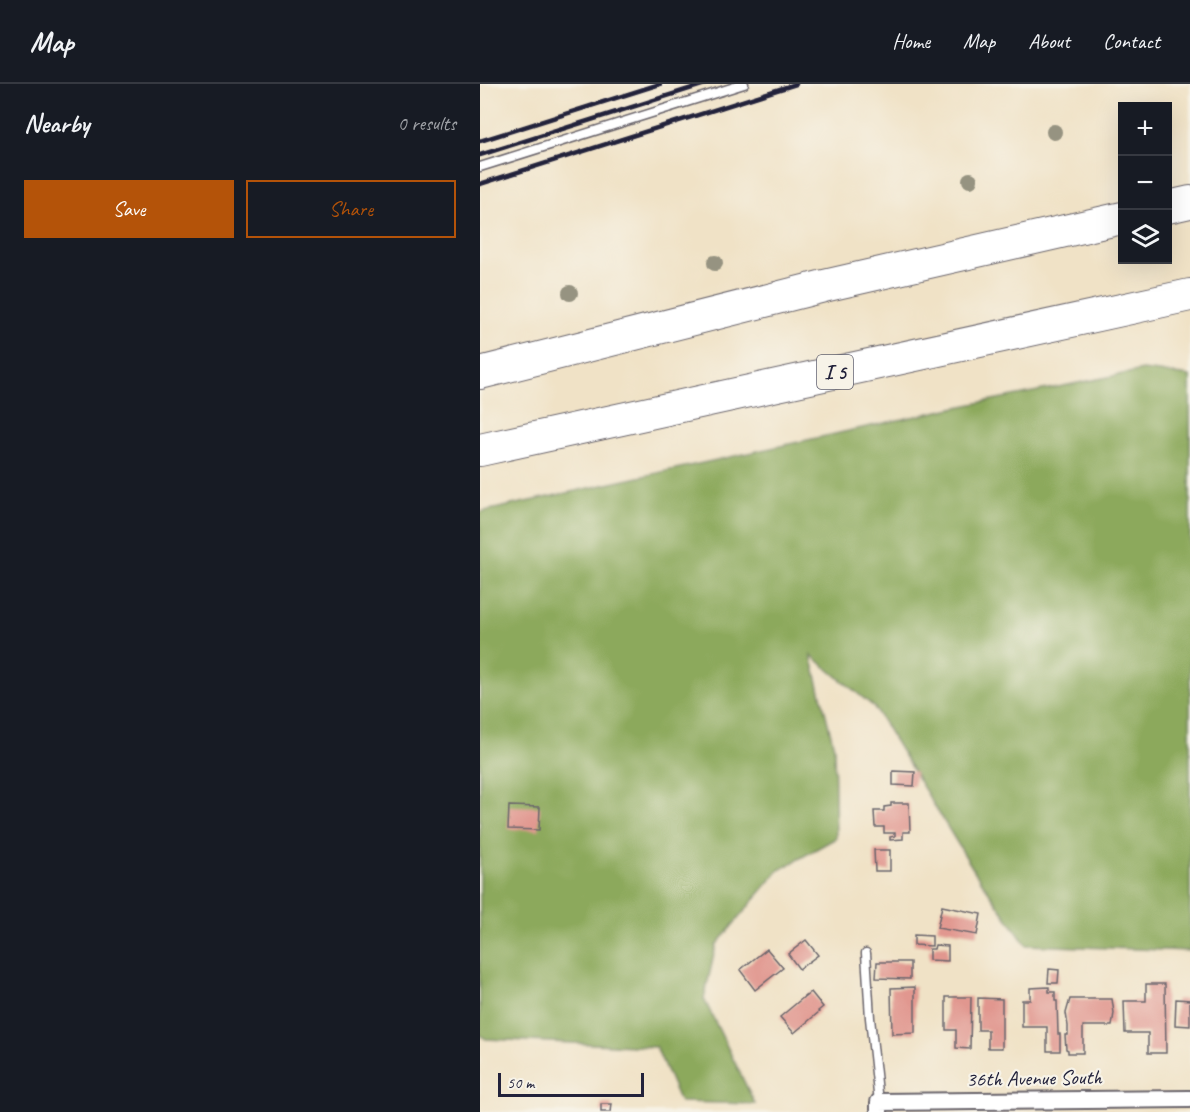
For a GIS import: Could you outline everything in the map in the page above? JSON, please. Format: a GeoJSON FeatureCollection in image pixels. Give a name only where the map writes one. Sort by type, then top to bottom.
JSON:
{"type":"FeatureCollection","features":[{"type":"Feature","properties":{"kind":"highway"},"geometry":{"type":"LineString","coordinates":[[1172,206],[1190,202]]}},
{"type":"Feature","properties":{"kind":"highway"},"geometry":{"type":"LineString","coordinates":[[480,373],[824,286],[1118,219]]}},
{"type":"Feature","properties":{"kind":"highway","name":"I 5"},"geometry":{"type":"LineString","coordinates":[[480,450],[1190,295]]}},
{"type":"Feature","properties":{"kind":"street","name":"36th Avenue South"},"geometry":{"type":"LineString","coordinates":[[879,1107],[1190,1099]]}},
{"type":"Feature","properties":{"kind":"lane"},"geometry":{"type":"LineString","coordinates":[[480,167],[744,84]]}},
{"type":"Feature","properties":{"kind":"lane"},"geometry":{"type":"LineString","coordinates":[[866,953],[879,1107]]}},
{"type":"Feature","properties":{"kind":"green space"},"geometry":{"type":"Polygon","coordinates":[[[1143,370],[1190,376],[1190,951],[1026,945],[975,872],[874,707],[811,655],[834,747],[836,838],[779,870],[716,945],[704,999],[755,1104],[680,1102],[656,1047],[486,1039],[480,1035],[480,512],[957,407],[1143,370]]]}},
{"type":"Feature","properties":{"kind":"building"},"geometry":{"type":"Polygon","coordinates":[[[893,771],[915,772],[914,786],[893,785],[893,771]]]}},
{"type":"Feature","properties":{"kind":"building"},"geometry":{"type":"Polygon","coordinates":[[[891,803],[909,803],[910,832],[903,832],[903,839],[890,840],[895,833],[884,833],[884,827],[875,827],[874,811],[884,811],[884,807],[891,806],[891,803]]]}},
{"type":"Feature","properties":{"kind":"building"},"geometry":{"type":"Polygon","coordinates":[[[509,806],[540,807],[539,830],[508,829],[509,806]]]}},
{"type":"Feature","properties":{"kind":"building"},"geometry":{"type":"Polygon","coordinates":[[[874,850],[890,850],[890,871],[875,871],[874,850]]]}},
{"type":"Feature","properties":{"kind":"building"},"geometry":{"type":"Polygon","coordinates":[[[942,906],[981,914],[977,935],[937,928],[942,906]]]}},
{"type":"Feature","properties":{"kind":"building"},"geometry":{"type":"Polygon","coordinates":[[[914,935],[932,936],[932,946],[914,945],[914,935]]]}},
{"type":"Feature","properties":{"kind":"building"},"geometry":{"type":"Polygon","coordinates":[[[806,940],[818,955],[799,969],[788,954],[806,940]]]}},
{"type":"Feature","properties":{"kind":"building"},"geometry":{"type":"Polygon","coordinates":[[[935,945],[948,946],[948,961],[929,960],[929,949],[934,949],[935,945]]]}},
{"type":"Feature","properties":{"kind":"building"},"geometry":{"type":"Polygon","coordinates":[[[767,949],[783,968],[755,990],[740,970],[767,949]]]}},
{"type":"Feature","properties":{"kind":"building"},"geometry":{"type":"Polygon","coordinates":[[[877,962],[910,962],[910,979],[876,978],[877,962]]]}},
{"type":"Feature","properties":{"kind":"building"},"geometry":{"type":"Polygon","coordinates":[[[1049,969],[1059,970],[1058,983],[1048,983],[1049,969]]]}},
{"type":"Feature","properties":{"kind":"building"},"geometry":{"type":"Polygon","coordinates":[[[1146,984],[1165,984],[1166,1053],[1148,1053],[1148,1033],[1125,1033],[1124,1001],[1146,1001],[1146,984]]]}},
{"type":"Feature","properties":{"kind":"building"},"geometry":{"type":"Polygon","coordinates":[[[915,987],[915,1033],[892,1034],[891,988],[915,987]]]}},
{"type":"Feature","properties":{"kind":"building"},"geometry":{"type":"Polygon","coordinates":[[[1049,987],[1049,992],[1055,992],[1055,1001],[1057,1001],[1060,1051],[1047,1051],[1047,1027],[1022,1027],[1022,1000],[1030,1000],[1030,988],[1049,987]]]}},
{"type":"Feature","properties":{"kind":"building"},"geometry":{"type":"Polygon","coordinates":[[[811,992],[823,1007],[794,1033],[780,1017],[811,992]]]}},
{"type":"Feature","properties":{"kind":"building"},"geometry":{"type":"Polygon","coordinates":[[[946,997],[971,997],[970,1049],[956,1048],[956,1030],[946,1030],[946,997]]]}},
{"type":"Feature","properties":{"kind":"building"},"geometry":{"type":"Polygon","coordinates":[[[978,998],[1002,999],[1002,1048],[988,1048],[988,1030],[978,1030],[978,998]]]}},
{"type":"Feature","properties":{"kind":"building"},"geometry":{"type":"Polygon","coordinates":[[[1070,999],[1112,999],[1114,1013],[1112,1026],[1083,1026],[1083,1053],[1068,1053],[1066,1049],[1065,1035],[1068,1035],[1068,1026],[1066,1013],[1070,999]]]}},
{"type":"Feature","properties":{"kind":"building"},"geometry":{"type":"Polygon","coordinates":[[[1176,999],[1190,1000],[1190,1026],[1175,1025],[1176,999]]]}},
{"type":"Feature","properties":{"kind":"building"},"geometry":{"type":"Polygon","coordinates":[[[601,1104],[612,1104],[611,1112],[601,1112],[601,1104]]]}},
{"type":"Feature","properties":{"kind":"railway"},"geometry":{"type":"LineString","coordinates":[[480,141],[660,84]]}},
{"type":"Feature","properties":{"kind":"railway"},"geometry":{"type":"LineString","coordinates":[[480,155],[705,84]]}},
{"type":"Feature","properties":{"kind":"railway"},"geometry":{"type":"LineString","coordinates":[[480,184],[796,84]]}}]}
